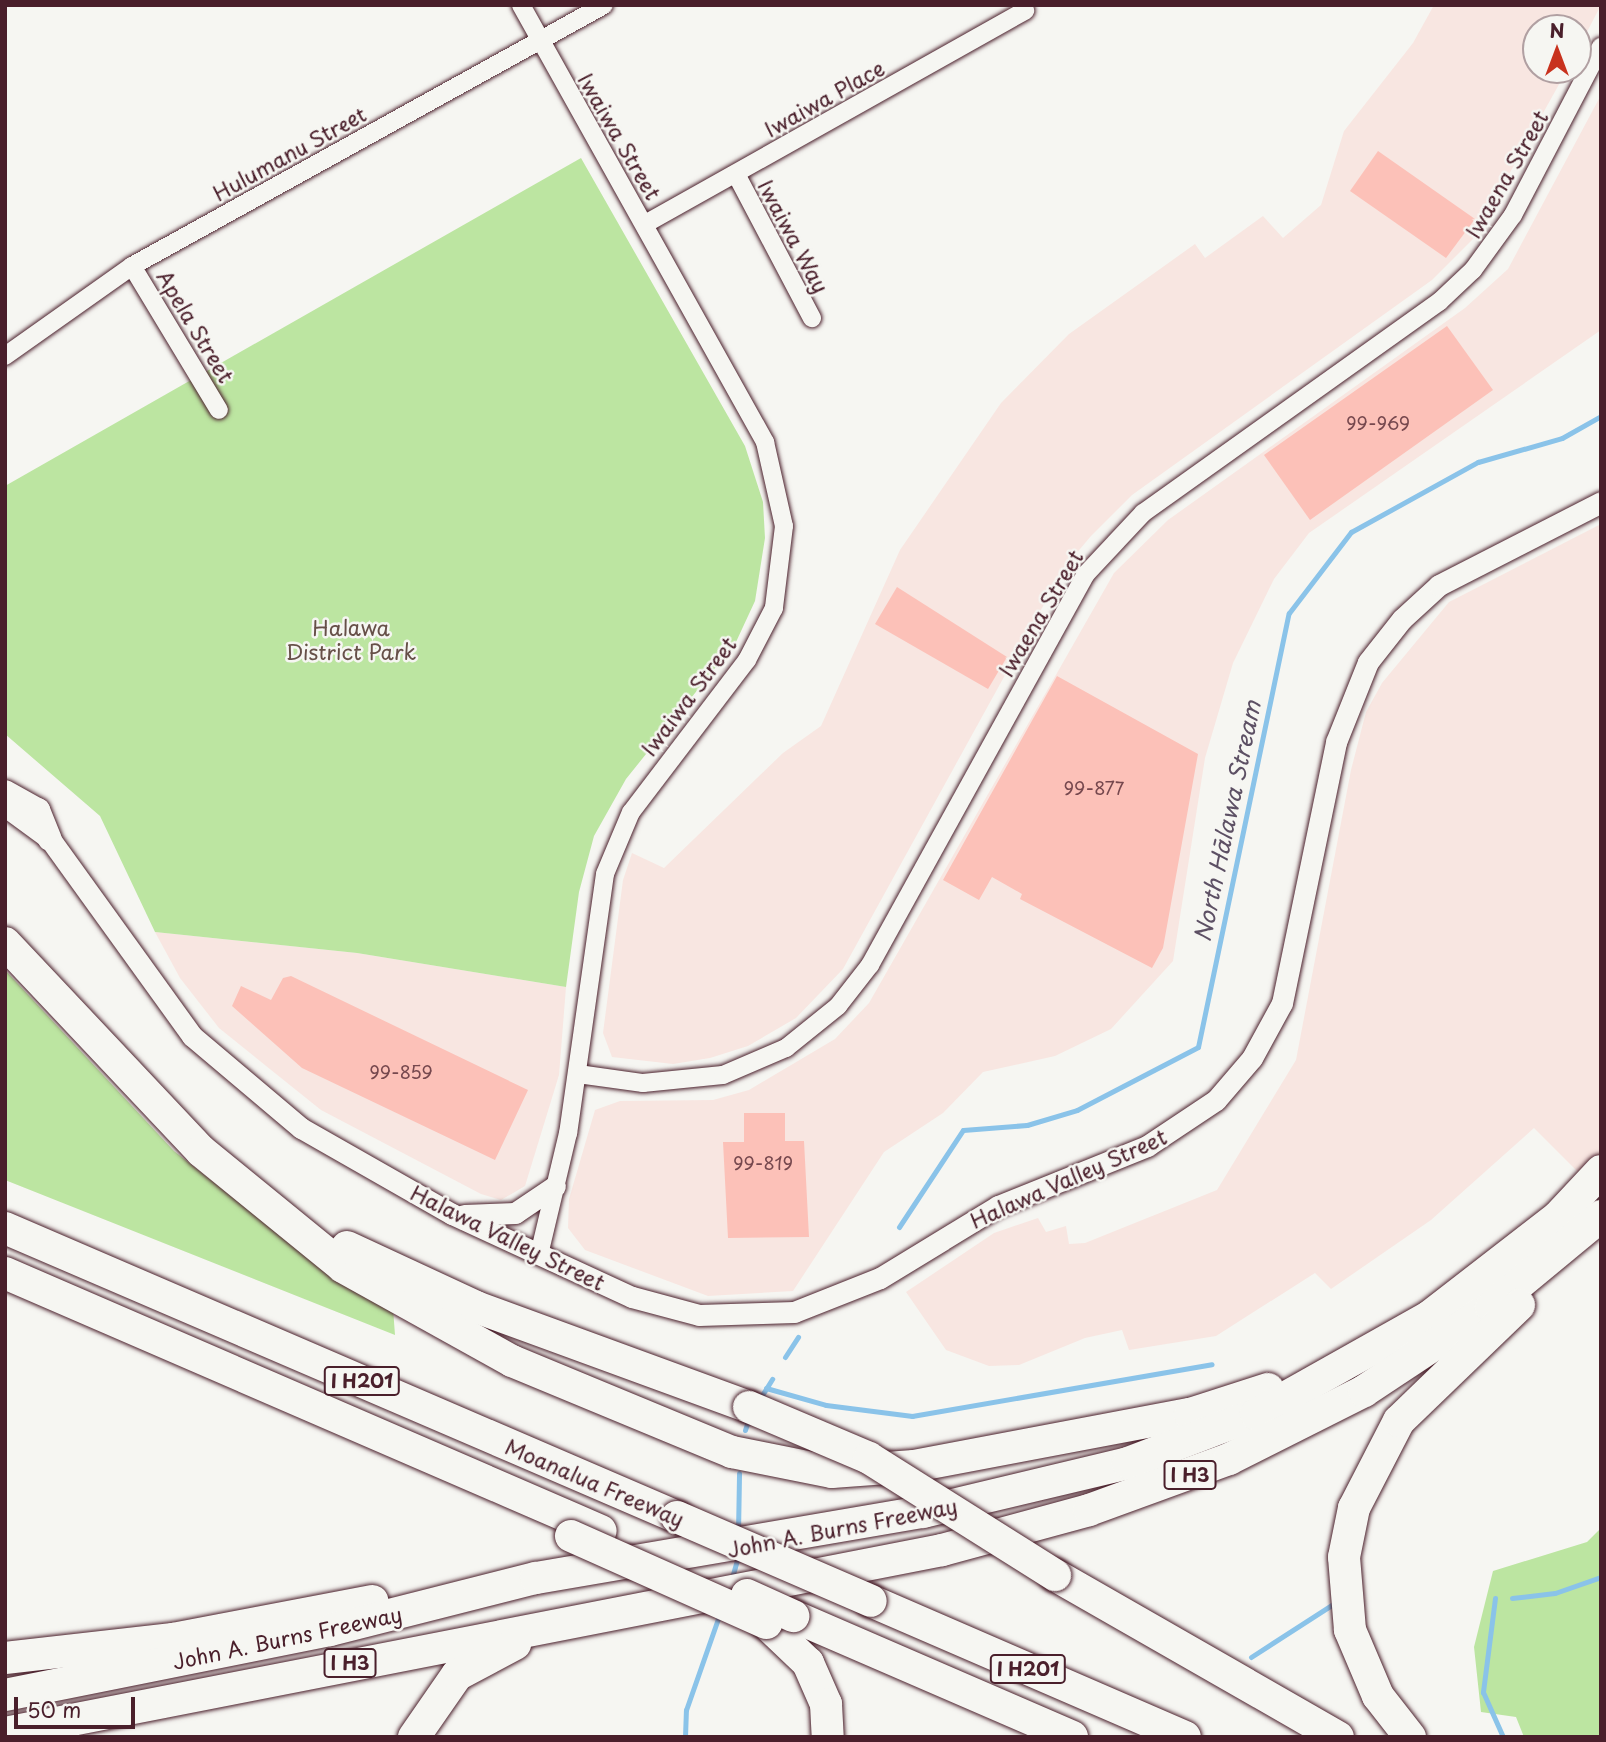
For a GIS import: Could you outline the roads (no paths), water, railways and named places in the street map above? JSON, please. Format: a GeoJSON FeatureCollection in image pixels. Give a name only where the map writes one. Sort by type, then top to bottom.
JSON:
{"type":"FeatureCollection","features":[{"type":"Feature","properties":{"kind":"highway"},"geometry":{"type":"LineString","coordinates":[[5,943],[240,1188],[388,1296],[512,1361],[732,1452],[765,1461],[832,1472],[882,1469],[1190,1414],[1289,1381],[1429,1317]]}},
{"type":"Feature","properties":{"kind":"highway"},"geometry":{"type":"LineString","coordinates":[[149,1094],[326,1234],[372,1262],[488,1312],[749,1408],[869,1458],[1055,1575],[1338,1737]]}},
{"type":"Feature","properties":{"kind":"highway","name":"John A. Burns Freeway"},"geometry":{"type":"LineString","coordinates":[[5,1695],[330,1630],[536,1578],[721,1550],[1128,1463],[1256,1414],[1429,1317],[1558,1217],[1601,1171]]}},
{"type":"Feature","properties":{"kind":"highway","name":"John A. Burns Freeway"},"geometry":{"type":"LineString","coordinates":[[5,1733],[754,1588],[1020,1531],[1229,1460],[1364,1391],[1575,1242],[1601,1216]]}},
{"type":"Feature","properties":{"kind":"highway","name":"Moanalua Freeway"},"geometry":{"type":"LineString","coordinates":[[5,1226],[1185,1737]]}},
{"type":"Feature","properties":{"kind":"highway"},"geometry":{"type":"LineString","coordinates":[[1410,1737],[1366,1675],[1346,1606],[1345,1554],[1354,1508],[1384,1440],[1575,1242]]}},
{"type":"Feature","properties":{"kind":"highway","name":"Moanalua Freeway"},"geometry":{"type":"LineString","coordinates":[[5,1273],[420,1455],[601,1531],[780,1619],[1072,1737]]}},
{"type":"Feature","properties":{"kind":"highway"},"geometry":{"type":"LineString","coordinates":[[5,1296],[309,1406]]}},
{"type":"Feature","properties":{"kind":"highway"},"geometry":{"type":"LineString","coordinates":[[420,1455],[571,1536],[780,1619],[808,1663],[826,1704],[828,1737]]}},
{"type":"Feature","properties":{"kind":"highway"},"geometry":{"type":"LineString","coordinates":[[5,1658],[122,1647],[320,1609],[536,1578]]}},
{"type":"Feature","properties":{"kind":"highway"},"geometry":{"type":"LineString","coordinates":[[414,1737],[441,1691],[474,1662],[518,1643],[683,1601]]}},
{"type":"Feature","properties":{"kind":"main road"},"geometry":{"type":"LineString","coordinates":[[5,792],[38,810],[50,839]]}},
{"type":"Feature","properties":{"kind":"street","name":"Iwaiwa Street"},"geometry":{"type":"LineString","coordinates":[[521,5],[765,442],[780,488],[784,562],[774,608],[747,660],[618,836],[603,887],[578,1074],[539,1255]]}},
{"type":"Feature","properties":{"kind":"street","name":"Hulumanu Street"},"geometry":{"type":"LineString","coordinates":[[5,356],[132,266],[604,5]]}},
{"type":"Feature","properties":{"kind":"street","name":"Iwaiwa Place"},"geometry":{"type":"LineString","coordinates":[[645,224],[1025,11]]}},
{"type":"Feature","properties":{"kind":"street","name":"Iwaena Street"},"geometry":{"type":"LineString","coordinates":[[578,1074],[643,1083],[723,1075],[786,1048],[838,1006],[870,965],[1085,575],[1143,513],[1439,302],[1473,270],[1513,215],[1601,47]]}},
{"type":"Feature","properties":{"kind":"street","name":"Iwaiwa Way"},"geometry":{"type":"LineString","coordinates":[[736,174],[811,318]]}},
{"type":"Feature","properties":{"kind":"street","name":"Apela Street"},"geometry":{"type":"LineString","coordinates":[[132,266],[219,410]]}},
{"type":"Feature","properties":{"kind":"street","name":"Halawa Valley Street"},"geometry":{"type":"LineString","coordinates":[[5,806],[14,817],[50,839],[156,992],[233,1075],[301,1128],[452,1214],[539,1255],[671,1310],[726,1317],[794,1312],[865,1285],[969,1220],[1147,1146],[1228,1088],[1282,1003],[1332,760],[1368,662],[1402,618],[1439,585],[1601,502]]}},
{"type":"Feature","properties":{"kind":"street"},"geometry":{"type":"LineString","coordinates":[[452,1214],[515,1213],[555,1186]]}},
{"type":"Feature","properties":{"kind":"waterway","name":"North Hālawa Stream"},"geometry":{"type":"LineString","coordinates":[[899,1227],[963,1130],[1027,1125],[1077,1110],[1198,1047],[1289,613],[1351,532],[1478,462],[1562,438],[1601,416]]}},
{"type":"Feature","properties":{"kind":"waterway","name":"North Hālawa Stream"},"geometry":{"type":"LineString","coordinates":[[785,1357],[798,1337]]}},
{"type":"Feature","properties":{"kind":"waterway"},"geometry":{"type":"LineString","coordinates":[[766,1388],[826,1405],[912,1416],[1212,1364]]}},
{"type":"Feature","properties":{"kind":"waterway","name":"North Hālawa Stream"},"geometry":{"type":"LineString","coordinates":[[759,1400],[772,1379]]}},
{"type":"Feature","properties":{"kind":"waterway","name":"North Hālawa Stream"},"geometry":{"type":"LineString","coordinates":[[745,1430],[749,1418]]}},
{"type":"Feature","properties":{"kind":"waterway","name":"North Hālawa Stream"},"geometry":{"type":"LineString","coordinates":[[738,1533],[739,1473]]}},
{"type":"Feature","properties":{"kind":"waterway","name":"North Hālawa Stream"},"geometry":{"type":"LineString","coordinates":[[731,1581],[738,1556]]}},
{"type":"Feature","properties":{"kind":"waterway"},"geometry":{"type":"LineString","coordinates":[[1512,1598],[1555,1593],[1601,1577]]}},
{"type":"Feature","properties":{"kind":"waterway"},"geometry":{"type":"LineString","coordinates":[[1495,1598],[1483,1692],[1503,1737]]}},
{"type":"Feature","properties":{"kind":"waterway"},"geometry":{"type":"LineString","coordinates":[[1251,1657],[1338,1601]]}},
{"type":"Feature","properties":{"kind":"waterway","name":"North Hālawa Stream"},"geometry":{"type":"LineString","coordinates":[[685,1737],[686,1710],[720,1613]]}},
{"type":"Feature","properties":{"kind":"park label","name":"Halawa District Park"},"geometry":{"type":"Point","coordinates":[351,639]}}]}
